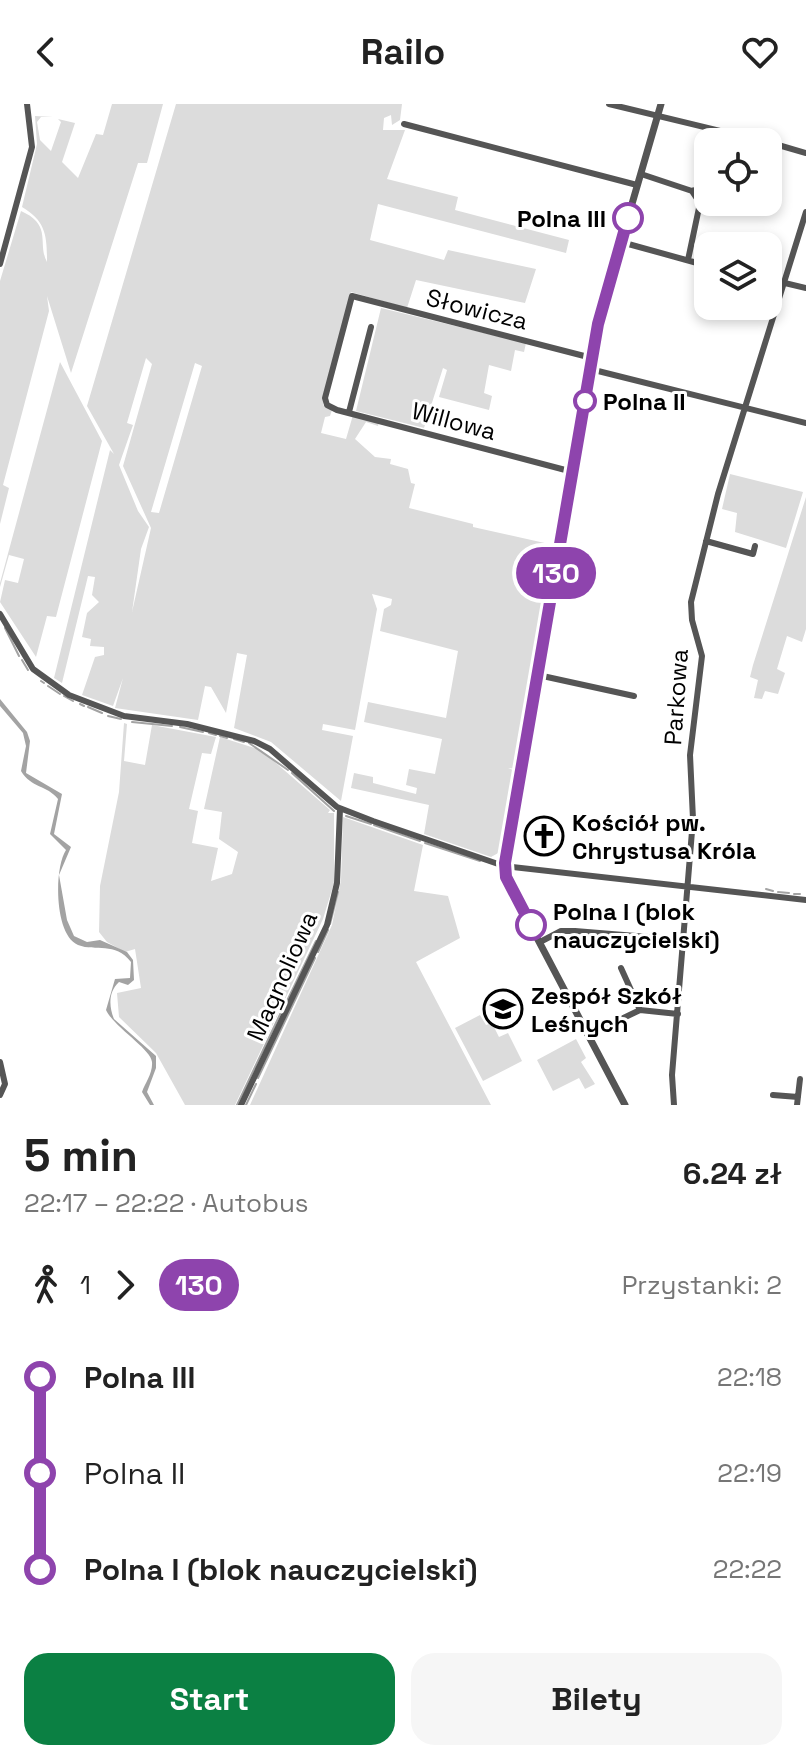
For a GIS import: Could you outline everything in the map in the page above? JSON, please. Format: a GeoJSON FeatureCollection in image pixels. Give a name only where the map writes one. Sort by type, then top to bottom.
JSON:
{"type":"FeatureCollection","features":[{"type":"Feature","properties":{"kind":"street"},"geometry":{"type":"LineString","coordinates":[[0,264],[32,147],[27,104]]}},
{"type":"Feature","properties":{"kind":"street"},"geometry":{"type":"LineString","coordinates":[[609,104],[705,128]]}},
{"type":"Feature","properties":{"kind":"street"},"geometry":{"type":"LineString","coordinates":[[625,1105],[506,879],[504,866],[603,301],[661,104]]}},
{"type":"Feature","properties":{"kind":"street"},"geometry":{"type":"LineString","coordinates":[[404,124],[637,185]]}},
{"type":"Feature","properties":{"kind":"street"},"geometry":{"type":"LineString","coordinates":[[782,146],[806,153]]}},
{"type":"Feature","properties":{"kind":"street"},"geometry":{"type":"LineString","coordinates":[[641,174],[692,191],[700,203],[688,260]]}},
{"type":"Feature","properties":{"kind":"street","name":"Parkowa"},"geometry":{"type":"LineString","coordinates":[[674,1105],[672,1082],[693,805],[690,755],[702,652],[691,609],[706,541],[806,212]]}},
{"type":"Feature","properties":{"kind":"street"},"geometry":{"type":"LineString","coordinates":[[621,242],[694,262]]}},
{"type":"Feature","properties":{"kind":"street"},"geometry":{"type":"LineString","coordinates":[[784,283],[806,288]]}},
{"type":"Feature","properties":{"kind":"street","name":"Słowicza"},"geometry":{"type":"LineString","coordinates":[[326,403],[352,296],[592,358]]}},
{"type":"Feature","properties":{"kind":"street"},"geometry":{"type":"LineString","coordinates":[[349,412],[371,327]]}},
{"type":"Feature","properties":{"kind":"street"},"geometry":{"type":"LineString","coordinates":[[590,369],[806,423]]}},
{"type":"Feature","properties":{"kind":"street","name":"Willowa"},"geometry":{"type":"LineString","coordinates":[[326,403],[349,412],[573,472]]}},
{"type":"Feature","properties":{"kind":"street"},"geometry":{"type":"LineString","coordinates":[[706,541],[753,554],[755,546]]}},
{"type":"Feature","properties":{"kind":"street"},"geometry":{"type":"LineString","coordinates":[[0,614],[33,669],[69,695],[111,713],[187,724],[262,744],[340,809],[504,866],[806,900]]}},
{"type":"Feature","properties":{"kind":"street"},"geometry":{"type":"LineString","coordinates":[[538,675],[634,696]]}},
{"type":"Feature","properties":{"kind":"street","name":"Magnoliowa"},"geometry":{"type":"LineString","coordinates":[[241,1105],[327,925],[337,883],[340,809]]}},
{"type":"Feature","properties":{"kind":"street"},"geometry":{"type":"LineString","coordinates":[[540,942],[567,931],[685,940]]}},
{"type":"Feature","properties":{"kind":"street"},"geometry":{"type":"LineString","coordinates":[[621,968],[640,1010]]}},
{"type":"Feature","properties":{"kind":"street"},"geometry":{"type":"LineString","coordinates":[[588,1035],[640,1010],[678,1014]]}},
{"type":"Feature","properties":{"kind":"street"},"geometry":{"type":"LineString","coordinates":[[0,1062],[2,1093]]}},
{"type":"Feature","properties":{"kind":"street"},"geometry":{"type":"LineString","coordinates":[[773,1095],[798,1101],[800,1079]]}},
{"type":"Feature","properties":{"kind":"shaded area"},"geometry":{"type":"Polygon","coordinates":[[[112,104],[163,104],[147,163],[138,163],[71,373],[47,296],[49,311],[3,485],[9,488],[0,524],[0,281],[21,211],[31,216],[41,229],[47,262],[44,230],[36,218],[22,207],[37,144],[35,116],[53,117],[41,117],[37,122],[40,140],[51,151],[61,122],[58,119],[75,123],[62,162],[78,178],[96,134],[103,135],[112,104]]]}},
{"type":"Feature","properties":{"kind":"shaded area"},"geometry":{"type":"Polygon","coordinates":[[[176,104],[402,104],[400,120],[392,125],[391,115],[384,118],[383,130],[405,130],[387,179],[458,197],[455,210],[569,240],[566,253],[378,204],[370,240],[444,260],[448,250],[536,269],[525,303],[416,280],[407,308],[351,292],[323,397],[323,405],[332,410],[330,416],[325,417],[321,433],[346,439],[353,415],[379,422],[378,426],[366,422],[355,439],[375,457],[391,459],[390,464],[408,469],[411,483],[415,484],[409,508],[473,524],[473,527],[558,546],[541,618],[517,769],[508,768],[513,770],[500,852],[491,857],[424,834],[429,805],[351,788],[354,773],[373,777],[373,783],[416,794],[417,788],[406,785],[409,769],[435,774],[442,739],[364,722],[368,702],[446,718],[458,651],[380,631],[384,609],[391,605],[392,599],[372,594],[377,609],[355,730],[323,724],[322,730],[353,736],[341,801],[271,742],[234,728],[247,655],[237,653],[226,713],[211,687],[205,686],[198,720],[115,708],[123,678],[113,706],[82,695],[95,657],[104,655],[104,647],[90,646],[91,639],[82,637],[87,613],[99,602],[92,595],[95,577],[88,576],[62,683],[54,678],[110,450],[114,454],[87,406],[176,104]],[[146,358],[127,423],[133,425],[119,465],[138,511],[149,527],[141,549],[132,612],[151,528],[123,466],[152,364],[146,358]],[[195,363],[151,512],[159,513],[202,366],[195,363]]]}},
{"type":"Feature","properties":{"kind":"shaded area"},"geometry":{"type":"Polygon","coordinates":[[[381,308],[526,343],[524,352],[515,350],[511,371],[489,365],[484,393],[492,396],[489,410],[439,397],[447,370],[443,368],[424,428],[356,411],[381,308]]]}},
{"type":"Feature","properties":{"kind":"shaded area"},"geometry":{"type":"Polygon","coordinates":[[[60,362],[102,441],[56,617],[47,616],[36,657],[0,602],[5,580],[18,583],[24,559],[9,555],[0,587],[0,583],[60,362]]]}},
{"type":"Feature","properties":{"kind":"shaded area"},"geometry":{"type":"Polygon","coordinates":[[[730,474],[803,492],[786,548],[735,532],[737,513],[722,509],[730,474]]]}},
{"type":"Feature","properties":{"kind":"shaded area"},"geometry":{"type":"Polygon","coordinates":[[[806,497],[806,629],[802,642],[787,636],[777,669],[785,673],[778,694],[765,691],[762,699],[754,698],[758,680],[750,677],[753,665],[806,497]]]}},
{"type":"Feature","properties":{"kind":"shaded area"},"geometry":{"type":"Polygon","coordinates":[[[0,699],[27,732],[30,741],[26,773],[62,794],[54,834],[71,847],[59,875],[66,850],[50,834],[58,799],[29,781],[21,771],[26,746],[23,733],[0,706],[0,699]]]}},
{"type":"Feature","properties":{"kind":"shaded area"},"geometry":{"type":"Polygon","coordinates":[[[124,723],[127,724],[124,761],[145,765],[152,725],[216,737],[211,754],[202,753],[189,809],[198,811],[192,843],[218,848],[211,881],[232,874],[238,852],[219,839],[222,812],[204,809],[220,737],[261,750],[330,810],[328,813],[334,813],[334,883],[323,919],[235,1105],[185,1105],[156,1053],[119,1017],[117,993],[141,988],[135,949],[125,952],[107,942],[99,932],[100,886],[119,792],[124,723]]]}},
{"type":"Feature","properties":{"kind":"shaded area"},"geometry":{"type":"Polygon","coordinates":[[[343,817],[423,845],[414,891],[448,896],[460,938],[416,962],[491,1105],[250,1105],[332,925],[341,880],[343,817]]]}},
{"type":"Feature","properties":{"kind":"shaded area"},"geometry":{"type":"Polygon","coordinates":[[[59,875],[67,920],[74,936],[87,942],[100,940],[127,952],[133,960],[134,980],[128,985],[119,982],[115,986],[110,1000],[111,1010],[114,1019],[156,1056],[156,1068],[147,1092],[154,1105],[150,1105],[142,1092],[151,1070],[150,1057],[110,1017],[106,1010],[115,979],[130,978],[131,962],[118,951],[85,947],[70,939],[60,915],[59,875]]]}},
{"type":"Feature","properties":{"kind":"shaded area"},"geometry":{"type":"Polygon","coordinates":[[[480,1015],[486,1025],[492,1023],[499,1037],[508,1033],[522,1061],[483,1081],[455,1028],[480,1015]]]}},
{"type":"Feature","properties":{"kind":"shaded area"},"geometry":{"type":"Polygon","coordinates":[[[576,1039],[586,1058],[581,1062],[595,1084],[585,1089],[579,1078],[553,1091],[537,1060],[576,1039]]]}},
{"type":"Feature","properties":{"kind":"waterway"},"geometry":{"type":"LineString","coordinates":[[5,628],[19,656]]}},
{"type":"Feature","properties":{"kind":"waterway"},"geometry":{"type":"LineString","coordinates":[[22,660],[28,670]]}},
{"type":"Feature","properties":{"kind":"waterway"},"geometry":{"type":"LineString","coordinates":[[48,686],[60,694]]}},
{"type":"Feature","properties":{"kind":"waterway"},"geometry":{"type":"LineString","coordinates":[[64,696],[73,701]]}},
{"type":"Feature","properties":{"kind":"waterway"},"geometry":{"type":"LineString","coordinates":[[80,704],[84,706]]}},
{"type":"Feature","properties":{"kind":"waterway"},"geometry":{"type":"LineString","coordinates":[[88,707],[102,713]]}},
{"type":"Feature","properties":{"kind":"waterway"},"geometry":{"type":"LineString","coordinates":[[108,716],[121,719]]}},
{"type":"Feature","properties":{"kind":"waterway"},"geometry":{"type":"LineString","coordinates":[[132,722],[172,726]]}},
{"type":"Feature","properties":{"kind":"waterway"},"geometry":{"type":"LineString","coordinates":[[180,727],[203,732]]}},
{"type":"Feature","properties":{"kind":"waterway"},"geometry":{"type":"LineString","coordinates":[[209,733],[216,735]]}},
{"type":"Feature","properties":{"kind":"waterway"},"geometry":{"type":"LineString","coordinates":[[220,736],[227,738]]}},
{"type":"Feature","properties":{"kind":"waterway"},"geometry":{"type":"LineString","coordinates":[[234,739],[244,742]]}},
{"type":"Feature","properties":{"kind":"waterway"},"geometry":{"type":"LineString","coordinates":[[249,743],[288,770]]}},
{"type":"Feature","properties":{"kind":"waterway"},"geometry":{"type":"LineString","coordinates":[[292,773],[334,811]]}},
{"type":"Feature","properties":{"kind":"waterway"},"geometry":{"type":"LineString","coordinates":[[346,816],[371,824]]}},
{"type":"Feature","properties":{"kind":"waterway"},"geometry":{"type":"LineString","coordinates":[[374,825],[420,841]]}},
{"type":"Feature","properties":{"kind":"waterway"},"geometry":{"type":"LineString","coordinates":[[425,843],[480,861]]}},
{"type":"Feature","properties":{"kind":"waterway"},"geometry":{"type":"LineString","coordinates":[[766,889],[773,891]]}},
{"type":"Feature","properties":{"kind":"waterway"},"geometry":{"type":"LineString","coordinates":[[330,924],[338,892]]}},
{"type":"Feature","properties":{"kind":"waterway"},"geometry":{"type":"LineString","coordinates":[[778,892],[789,893]]}},
{"type":"Feature","properties":{"kind":"waterway"},"geometry":{"type":"LineString","coordinates":[[794,894],[800,894]]}},
{"type":"Feature","properties":{"kind":"waterway"},"geometry":{"type":"LineString","coordinates":[[318,952],[328,930]]}},
{"type":"Feature","properties":{"kind":"waterway"},"geometry":{"type":"LineString","coordinates":[[285,1005],[316,941]]}},
{"type":"Feature","properties":{"kind":"waterway"},"geometry":{"type":"LineString","coordinates":[[258,1078],[315,958]]}},
{"type":"Feature","properties":{"kind":"waterway"},"geometry":{"type":"LineString","coordinates":[[237,1105],[283,1008]]}},
{"type":"Feature","properties":{"kind":"waterway"},"geometry":{"type":"LineString","coordinates":[[246,1105],[256,1084]]}},
{"type":"Feature","properties":{"kind":"bus line","name":"130"},"geometry":{"type":"LineString","coordinates":[[531,925],[504,873],[505,863],[598,324],[628,218]]}},
{"type":"Feature","properties":{"kind":"place","name":"Polna III"},"geometry":{"type":"Point","coordinates":[628,218]}},
{"type":"Feature","properties":{"kind":"place","name":"Polna II"},"geometry":{"type":"Point","coordinates":[585,401]}},
{"type":"Feature","properties":{"kind":"place","name":"Kościół pw. Chrystusa Króla"},"geometry":{"type":"Point","coordinates":[544,836]}},
{"type":"Feature","properties":{"kind":"place","name":"Polna I (blok nauczycielski)"},"geometry":{"type":"Point","coordinates":[531,925]}},
{"type":"Feature","properties":{"kind":"place","name":"Zespół Szkół Leśnych"},"geometry":{"type":"Point","coordinates":[503,1009]}}]}
